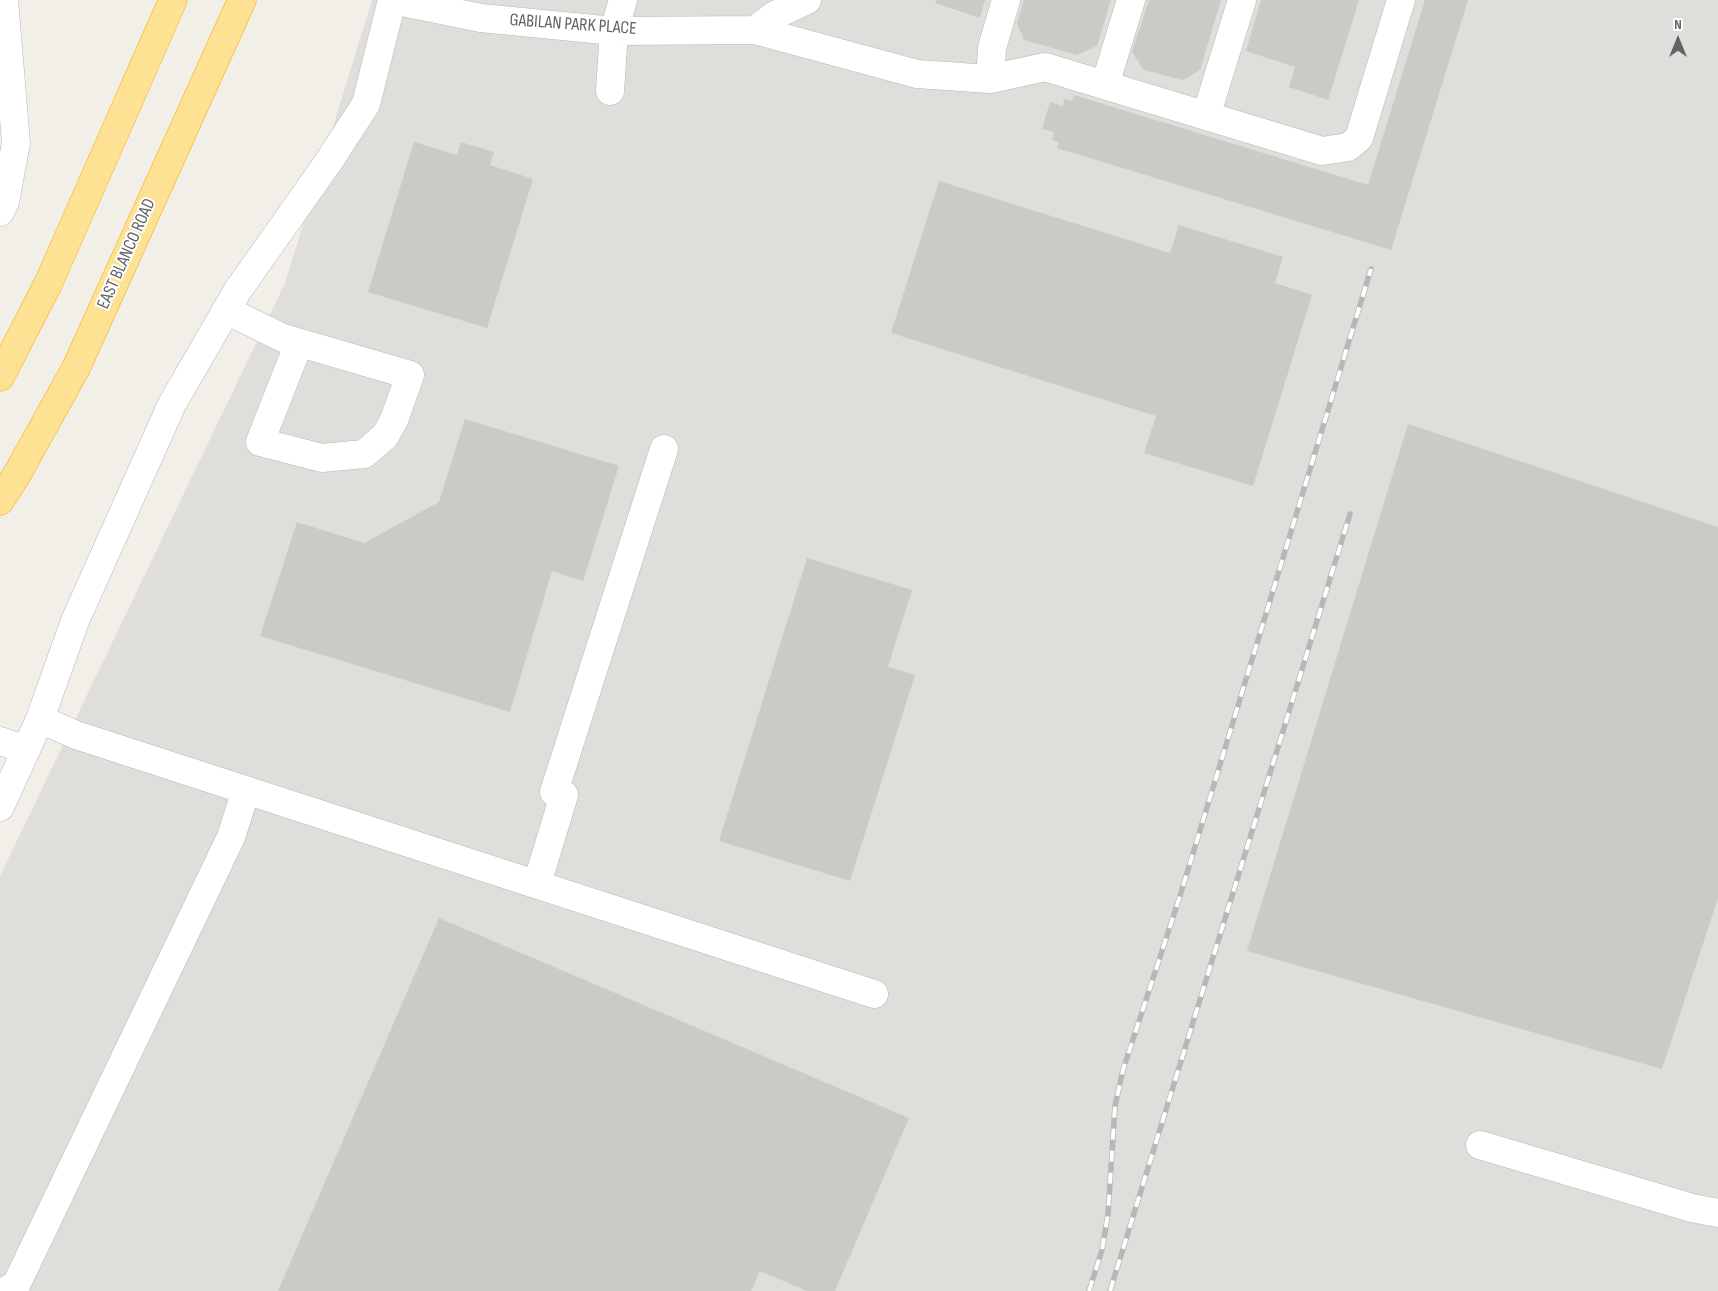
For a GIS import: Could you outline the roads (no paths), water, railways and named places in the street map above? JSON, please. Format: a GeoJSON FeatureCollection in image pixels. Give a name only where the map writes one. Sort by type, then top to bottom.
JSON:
{"type":"FeatureCollection","features":[{"type":"Feature","properties":{"kind":"highway"},"geometry":{"type":"LineString","coordinates":[[0,377],[48,284],[173,0]]}},
{"type":"Feature","properties":{"kind":"highway","name":"EAST BLANCO ROAD"},"geometry":{"type":"LineString","coordinates":[[0,501],[76,368],[242,0]]}},
{"type":"Feature","properties":{"kind":"street"},"geometry":{"type":"LineString","coordinates":[[0,212],[5,202],[16,143],[7,129],[4,0]]}},
{"type":"Feature","properties":{"kind":"street"},"geometry":{"type":"LineString","coordinates":[[0,807],[40,719],[75,620],[168,413],[238,290],[327,164],[366,104],[392,0]]}},
{"type":"Feature","properties":{"kind":"street","name":"GABILAN PARK PLACE"},"geometry":{"type":"LineString","coordinates":[[392,0],[481,18],[614,31],[756,30],[917,74],[990,79],[1045,67],[1322,151],[1348,147],[1359,138],[1401,0]]}},
{"type":"Feature","properties":{"kind":"street"},"geometry":{"type":"LineString","coordinates":[[610,90],[614,31],[623,0]]}},
{"type":"Feature","properties":{"kind":"street"},"geometry":{"type":"LineString","coordinates":[[756,30],[775,15],[807,0]]}},
{"type":"Feature","properties":{"kind":"street"},"geometry":{"type":"LineString","coordinates":[[990,79],[992,48],[1006,0]]}},
{"type":"Feature","properties":{"kind":"street"},"geometry":{"type":"LineString","coordinates":[[1105,85],[1131,0]]}},
{"type":"Feature","properties":{"kind":"street"},"geometry":{"type":"LineString","coordinates":[[1206,116],[1242,0]]}},
{"type":"Feature","properties":{"kind":"street"},"geometry":{"type":"LineString","coordinates":[[226,310],[283,338],[410,375],[394,420],[385,436],[364,454],[322,458],[260,442],[299,343]]}},
{"type":"Feature","properties":{"kind":"street"},"geometry":{"type":"LineString","coordinates":[[537,884],[559,794],[664,449]]}},
{"type":"Feature","properties":{"kind":"street"},"geometry":{"type":"LineString","coordinates":[[40,719],[76,735],[874,994]]}},
{"type":"Feature","properties":{"kind":"street"},"geometry":{"type":"LineString","coordinates":[[0,741],[26,750]]}},
{"type":"Feature","properties":{"kind":"street"},"geometry":{"type":"LineString","coordinates":[[5,1291],[16,1285],[231,837],[246,790]]}},
{"type":"Feature","properties":{"kind":"street"},"geometry":{"type":"LineString","coordinates":[[1480,1145],[1692,1208],[1718,1213]]}},
{"type":"Feature","properties":{"kind":"railway"},"geometry":{"type":"LineString","coordinates":[[1089,1291],[1102,1250],[1108,1214],[1115,1106],[1123,1070],[1180,896],[1371,269]]}},
{"type":"Feature","properties":{"kind":"railway"},"geometry":{"type":"LineString","coordinates":[[1110,1291],[1350,514]]}}]}
